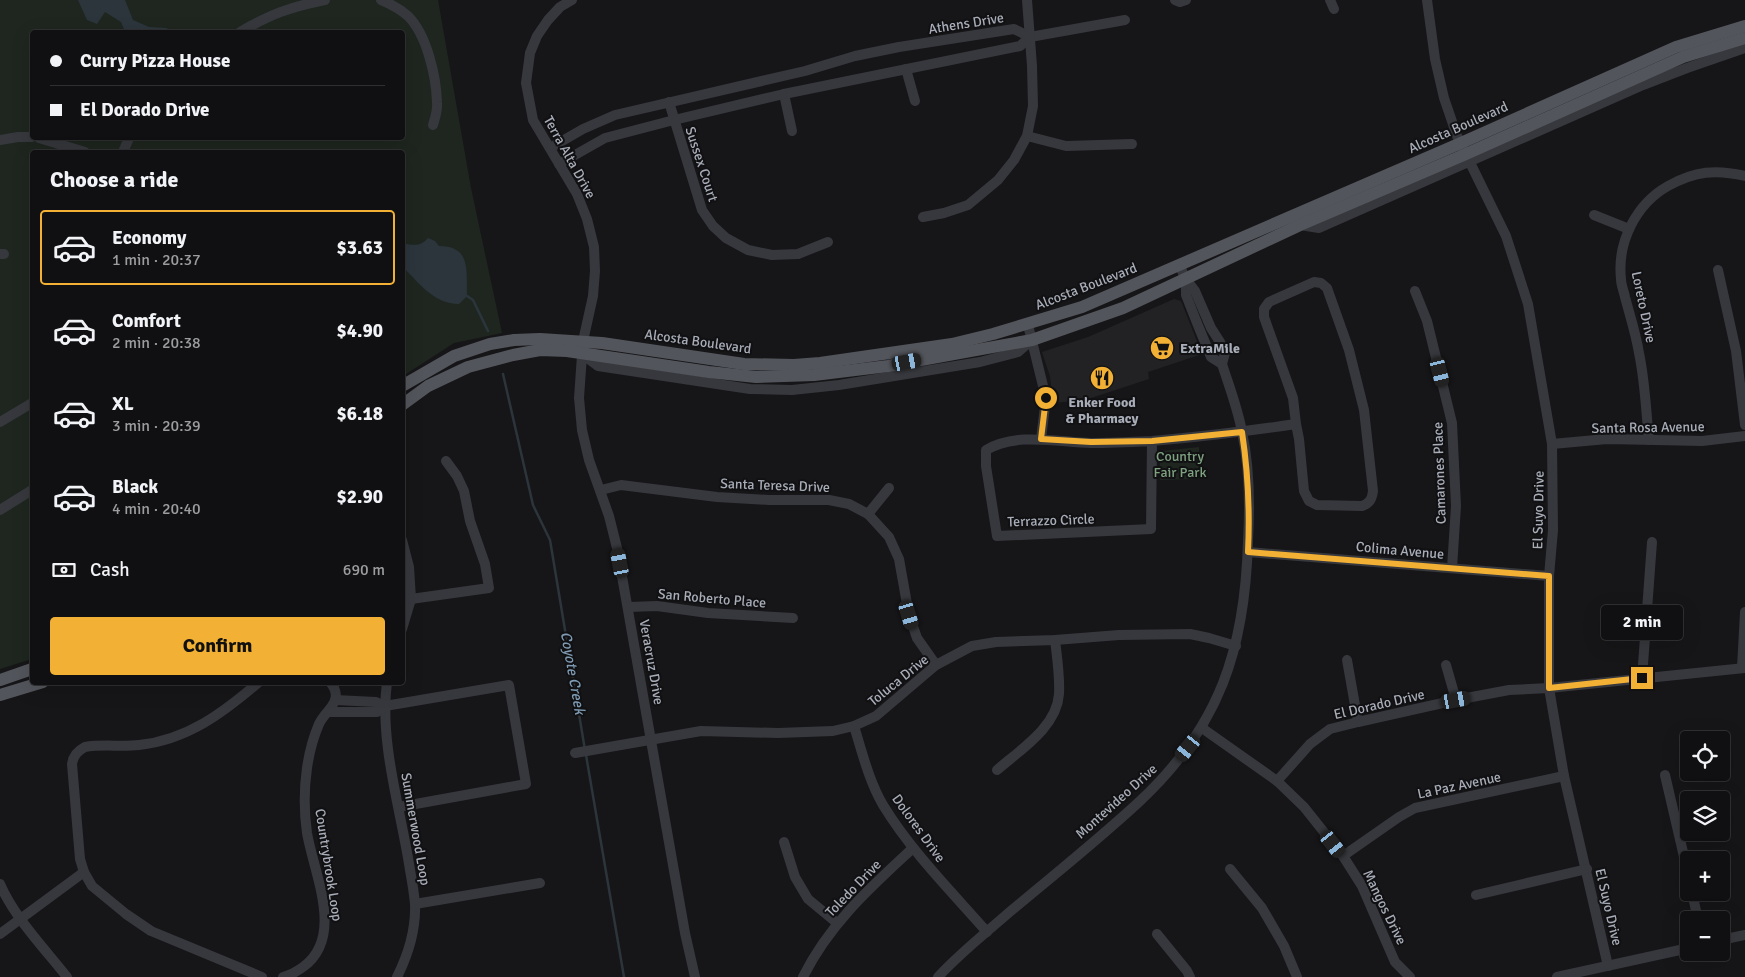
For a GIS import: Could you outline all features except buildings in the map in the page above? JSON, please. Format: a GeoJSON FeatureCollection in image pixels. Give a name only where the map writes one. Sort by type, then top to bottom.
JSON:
{"type":"FeatureCollection","features":[{"type":"Feature","properties":{"kind":"main road","name":"Alcosta Boulevard"},"geometry":{"type":"LineString","coordinates":[[405,403],[428,386],[468,367],[516,354],[540,350],[567,351],[602,343],[744,364],[794,365],[952,344],[1028,324],[1082,307],[1179,265],[1466,153],[1676,47],[1745,26]]}},
{"type":"Feature","properties":{"kind":"main road","name":"Alcosta Boulevard"},"geometry":{"type":"LineString","coordinates":[[405,384],[454,356],[490,344],[514,340],[531,339],[709,372],[756,376],[814,375],[888,366],[1032,340],[1124,308],[1300,225],[1682,57],[1745,38]]}},
{"type":"Feature","properties":{"kind":"main road"},"geometry":{"type":"LineString","coordinates":[[0,680],[30,670]]}},
{"type":"Feature","properties":{"kind":"main road"},"geometry":{"type":"LineString","coordinates":[[0,695],[33,685]]}},
{"type":"Feature","properties":{"kind":"street"},"geometry":{"type":"LineString","coordinates":[[244,30],[288,8],[325,0]]}},
{"type":"Feature","properties":{"kind":"street"},"geometry":{"type":"LineString","coordinates":[[381,0],[408,16],[419,30],[427,48],[438,104],[433,125]]}},
{"type":"Feature","properties":{"kind":"street","name":"Terra Alta Drive"},"geometry":{"type":"LineString","coordinates":[[572,0],[560,7],[537,36],[530,53],[526,82],[532,120],[577,194],[587,219],[594,247],[593,296],[582,348]]}},
{"type":"Feature","properties":{"kind":"street"},"geometry":{"type":"LineString","coordinates":[[923,217],[944,213],[968,205],[998,180],[1014,160],[1027,136],[1033,106],[1028,0]]}},
{"type":"Feature","properties":{"kind":"street"},"geometry":{"type":"LineString","coordinates":[[1175,0],[1180,2],[1186,0]]}},
{"type":"Feature","properties":{"kind":"street","name":"El Suyo Drive"},"geometry":{"type":"LineString","coordinates":[[1427,0],[1444,98],[1466,153],[1506,236],[1528,304],[1552,444],[1553,530],[1549,576],[1549,688],[1564,776],[1608,966]]}},
{"type":"Feature","properties":{"kind":"street"},"geometry":{"type":"LineString","coordinates":[[559,164],[605,138],[674,120],[784,94],[1020,46],[1030,37],[1125,20]]}},
{"type":"Feature","properties":{"kind":"street","name":"Athens Drive"},"geometry":{"type":"LineString","coordinates":[[550,148],[615,115],[805,71],[855,56],[899,47],[1014,29],[1030,37]]}},
{"type":"Feature","properties":{"kind":"street","name":"Alcosta Boulevard"},"geometry":{"type":"LineString","coordinates":[[1466,153],[1745,48]]}},
{"type":"Feature","properties":{"kind":"street"},"geometry":{"type":"LineString","coordinates":[[906,69],[914,101]]}},
{"type":"Feature","properties":{"kind":"street"},"geometry":{"type":"LineString","coordinates":[[784,94],[792,131]]}},
{"type":"Feature","properties":{"kind":"street","name":"Sussex Court"},"geometry":{"type":"LineString","coordinates":[[669,102],[702,210],[713,226],[726,238],[748,250],[772,255],[798,254],[828,242]]}},
{"type":"Feature","properties":{"kind":"street"},"geometry":{"type":"LineString","coordinates":[[1027,136],[1066,146],[1132,144]]}},
{"type":"Feature","properties":{"kind":"street"},"geometry":{"type":"LineString","coordinates":[[0,140],[30,137]]}},
{"type":"Feature","properties":{"kind":"street"},"geometry":{"type":"LineString","coordinates":[[46,140],[78,150]]}},
{"type":"Feature","properties":{"kind":"street","name":"Loreto Drive"},"geometry":{"type":"LineString","coordinates":[[1649,440],[1640,354],[1621,279],[1622,251],[1629,229],[1642,206],[1661,190],[1681,178],[1703,172],[1725,171],[1745,176]]}},
{"type":"Feature","properties":{"kind":"street"},"geometry":{"type":"LineString","coordinates":[[1594,215],[1629,229]]}},
{"type":"Feature","properties":{"kind":"street","name":"Montevideo Drive"},"geometry":{"type":"LineString","coordinates":[[938,977],[986,932],[1166,776],[1202,728],[1228,672],[1243,613],[1248,552],[1248,469],[1242,432],[1222,364],[1212,357],[1197,323],[1186,295],[1186,279],[1179,265]]}},
{"type":"Feature","properties":{"kind":"street"},"geometry":{"type":"LineString","coordinates":[[1718,270],[1736,351],[1745,425]]}},
{"type":"Feature","properties":{"kind":"street"},"geometry":{"type":"LineString","coordinates":[[1314,282],[1321,283],[1327,288],[1350,350],[1364,410],[1373,491],[1369,503],[1362,506],[1317,505],[1309,501],[1304,491],[1300,439],[1296,424],[1293,398],[1264,317],[1264,309],[1269,302],[1314,282]]}},
{"type":"Feature","properties":{"kind":"street","name":"Camarones Place"},"geometry":{"type":"LineString","coordinates":[[1415,291],[1428,321],[1452,423],[1456,506],[1452,568]]}},
{"type":"Feature","properties":{"kind":"street"},"geometry":{"type":"LineString","coordinates":[[1028,324],[1046,398],[1041,439]]}},
{"type":"Feature","properties":{"kind":"street","name":"Veracruz Drive"},"geometry":{"type":"LineString","coordinates":[[582,348],[579,398],[582,430],[589,460],[601,490],[617,548],[685,933],[695,977]]}},
{"type":"Feature","properties":{"kind":"street"},"geometry":{"type":"LineString","coordinates":[[0,422],[30,404]]}},
{"type":"Feature","properties":{"kind":"street","name":"Terrazzo Circle"},"geometry":{"type":"LineString","coordinates":[[1152,441],[1151,530],[997,536],[986,466],[986,450],[998,443],[1041,439],[1091,442],[1152,441],[1242,432],[1296,424]]}},
{"type":"Feature","properties":{"kind":"street","name":"Santa Rosa Avenue"},"geometry":{"type":"LineString","coordinates":[[1552,444],[1607,439],[1702,441],[1745,436]]}},
{"type":"Feature","properties":{"kind":"street"},"geometry":{"type":"LineString","coordinates":[[411,599],[489,588],[485,564],[470,521],[464,491],[457,476],[446,461]]}},
{"type":"Feature","properties":{"kind":"street","name":"Santa Teresa Drive"},"geometry":{"type":"LineString","coordinates":[[601,490],[621,485],[717,497],[769,500],[829,500],[849,504],[868,514],[889,537],[898,559],[909,615],[917,638],[936,665]]}},
{"type":"Feature","properties":{"kind":"street"},"geometry":{"type":"LineString","coordinates":[[868,514],[889,488]]}},
{"type":"Feature","properties":{"kind":"street"},"geometry":{"type":"LineString","coordinates":[[0,510],[30,491]]}},
{"type":"Feature","properties":{"kind":"street"},"geometry":{"type":"LineString","coordinates":[[1642,678],[1652,542]]}},
{"type":"Feature","properties":{"kind":"street"},"geometry":{"type":"LineString","coordinates":[[405,552],[409,567],[411,599],[405,619]]}},
{"type":"Feature","properties":{"kind":"street","name":"Colima Avenue"},"geometry":{"type":"LineString","coordinates":[[1248,552],[1549,576]]}},
{"type":"Feature","properties":{"kind":"street","name":"San Roberto Place"},"geometry":{"type":"LineString","coordinates":[[628,607],[657,606],[708,613],[793,618]]}},
{"type":"Feature","properties":{"kind":"street"},"geometry":{"type":"LineString","coordinates":[[1744,668],[1745,612]]}},
{"type":"Feature","properties":{"kind":"street","name":"Toluca Drive"},"geometry":{"type":"LineString","coordinates":[[575,753],[701,731],[778,734],[832,731],[854,726],[876,716],[936,665],[972,646],[996,642],[1119,635],[1190,634],[1236,646]]}},
{"type":"Feature","properties":{"kind":"street"},"geometry":{"type":"LineString","coordinates":[[997,770],[1042,730],[1054,714],[1059,695],[1055,640]]}},
{"type":"Feature","properties":{"kind":"street"},"geometry":{"type":"LineString","coordinates":[[1347,660],[1358,722]]}},
{"type":"Feature","properties":{"kind":"street"},"geometry":{"type":"LineString","coordinates":[[1446,665],[1456,700]]}},
{"type":"Feature","properties":{"kind":"street","name":"El Dorado Drive"},"geometry":{"type":"LineString","coordinates":[[1277,781],[1310,744],[1330,730],[1358,722],[1509,690],[1549,688],[1744,668]]}},
{"type":"Feature","properties":{"kind":"street"},"geometry":{"type":"LineString","coordinates":[[255,685],[216,717],[179,736],[141,745],[91,746],[80,749],[72,760],[72,774],[80,859],[84,872],[92,886],[126,914],[151,931],[262,977]]}},
{"type":"Feature","properties":{"kind":"street"},"geometry":{"type":"LineString","coordinates":[[332,685],[336,691],[335,700],[376,702],[385,706]]}},
{"type":"Feature","properties":{"kind":"street","name":"Summerwood Loop"},"geometry":{"type":"LineString","coordinates":[[386,685],[385,729],[415,904],[412,937],[397,977]]}},
{"type":"Feature","properties":{"kind":"street"},"geometry":{"type":"LineString","coordinates":[[329,712],[377,712],[385,706],[509,685],[526,784],[399,807]]}},
{"type":"Feature","properties":{"kind":"street","name":"Countrybrook Loop"},"geometry":{"type":"LineString","coordinates":[[283,977],[291,975],[313,960],[321,946],[325,931],[326,917],[310,846],[305,813],[307,768],[312,743],[324,715],[329,712],[335,700]]}},
{"type":"Feature","properties":{"kind":"street","name":"Dolores Drive"},"geometry":{"type":"LineString","coordinates":[[854,726],[866,765],[882,804],[913,848],[986,932]]}},
{"type":"Feature","properties":{"kind":"street","name":"Mangos Drive"},"geometry":{"type":"LineString","coordinates":[[1202,728],[1277,781],[1304,807],[1343,856],[1362,886],[1396,962],[1410,977]]}},
{"type":"Feature","properties":{"kind":"street"},"geometry":{"type":"LineString","coordinates":[[1665,775],[1683,851]]}},
{"type":"Feature","properties":{"kind":"street","name":"La Paz Avenue"},"geometry":{"type":"LineString","coordinates":[[1343,856],[1398,817],[1415,808],[1564,776]]}},
{"type":"Feature","properties":{"kind":"street"},"geometry":{"type":"LineString","coordinates":[[784,842],[795,877],[808,899],[837,923]]}},
{"type":"Feature","properties":{"kind":"street","name":"Toledo Drive"},"geometry":{"type":"LineString","coordinates":[[803,977],[810,962],[837,923],[862,895],[913,848]]}},
{"type":"Feature","properties":{"kind":"street"},"geometry":{"type":"LineString","coordinates":[[1230,869],[1262,908],[1284,946],[1297,977]]}},
{"type":"Feature","properties":{"kind":"street"},"geometry":{"type":"LineString","coordinates":[[1476,895],[1587,869]]}},
{"type":"Feature","properties":{"kind":"street"},"geometry":{"type":"LineString","coordinates":[[0,934],[84,872]]}},
{"type":"Feature","properties":{"kind":"street"},"geometry":{"type":"LineString","coordinates":[[415,904],[540,883]]}},
{"type":"Feature","properties":{"kind":"street"},"geometry":{"type":"LineString","coordinates":[[0,884],[5,896],[21,918],[68,977]]}},
{"type":"Feature","properties":{"kind":"street"},"geometry":{"type":"LineString","coordinates":[[1157,934],[1190,977]]}},
{"type":"Feature","properties":{"kind":"street"},"geometry":{"type":"LineString","coordinates":[[1730,938],[1745,935]]}},
{"type":"Feature","properties":{"kind":"street"},"geometry":{"type":"LineString","coordinates":[[1557,977],[1680,950]]}},
{"type":"Feature","properties":{"kind":"shaded area"},"geometry":{"type":"Polygon","coordinates":[[[78,0],[125,0],[133,20],[149,27],[170,30],[126,30],[121,22],[105,12],[97,24],[87,20],[78,0]]]}},
{"type":"Feature","properties":{"kind":"shaded area"},"geometry":{"type":"Polygon","coordinates":[[[428,238],[435,241],[439,246],[457,250],[462,255],[466,270],[467,296],[459,304],[450,303],[435,297],[405,269],[405,244],[413,245],[428,238]]]}},
{"type":"Feature","properties":{"kind":"shaded area"},"geometry":{"type":"Polygon","coordinates":[[[1174,299],[1181,301],[1202,354],[1148,372],[1149,379],[1085,400],[1053,403],[1050,376],[1042,352],[1088,337],[1174,299]]]}},
{"type":"Feature","properties":{"kind":"green space"},"geometry":{"type":"Polygon","coordinates":[[[0,0],[438,0],[471,188],[502,333],[454,343],[405,375],[405,150],[30,150],[30,660],[0,669],[0,0]]]}},
{"type":"Feature","properties":{"kind":"green space","name":"Country Fair Park"},"geometry":{"type":"Polygon","coordinates":[[[1199,447],[1200,479],[1160,480],[1160,455],[1162,451],[1199,447]]]}},
{"type":"Feature","properties":{"kind":"waterway","name":"Coyote Creek"},"geometry":{"type":"LineString","coordinates":[[467,296],[473,300],[488,331]]}},
{"type":"Feature","properties":{"kind":"waterway","name":"Coyote Creek"},"geometry":{"type":"LineString","coordinates":[[503,374],[533,505],[550,540],[585,750]]}},
{"type":"Feature","properties":{"kind":"waterway","name":"Coyote Creek"},"geometry":{"type":"LineString","coordinates":[[586,755],[624,977]]}},
{"type":"Feature","properties":{"kind":"place","name":"ExtraMile"},"geometry":{"type":"Point","coordinates":[1162,348]}},
{"type":"Feature","properties":{"kind":"place","name":"Enker Food & Pharmacy"},"geometry":{"type":"Point","coordinates":[1102,378]}},
{"type":"Feature","properties":{"kind":"route"},"geometry":{"type":"LineString","coordinates":[[1046,398],[1041,439],[1091,442],[1152,441],[1242,432],[1248,469],[1248,552],[1549,576],[1549,688],[1642,678]]}}]}
